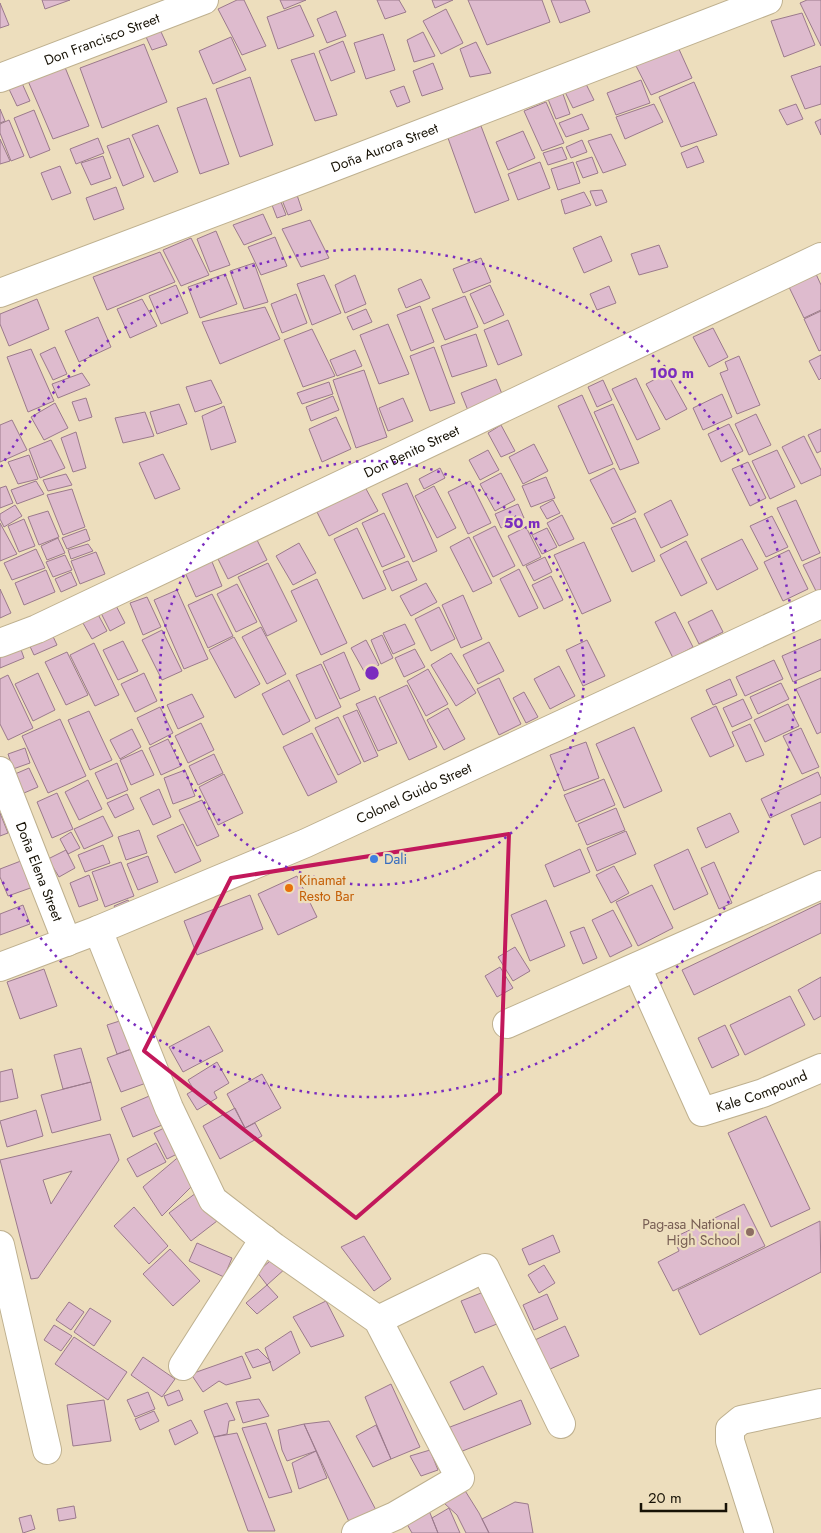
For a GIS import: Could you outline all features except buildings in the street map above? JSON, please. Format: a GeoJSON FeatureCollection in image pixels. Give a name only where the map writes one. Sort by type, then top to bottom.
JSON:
{"type":"FeatureCollection","features":[{"type":"Feature","properties":{"kind":"street","name":"Don Francisco Street"},"geometry":{"type":"LineString","coordinates":[[0,78],[204,0]]}},
{"type":"Feature","properties":{"kind":"street","name":"Doña Aurora Street"},"geometry":{"type":"LineString","coordinates":[[0,292],[768,0]]}},
{"type":"Feature","properties":{"kind":"street","name":"Don Benito Street"},"geometry":{"type":"LineString","coordinates":[[0,643],[37,629],[821,256]]}},
{"type":"Feature","properties":{"kind":"street","name":"Colonel Guido Street"},"geometry":{"type":"LineString","coordinates":[[0,967],[98,930],[306,843],[821,604]]}},
{"type":"Feature","properties":{"kind":"street","name":"Doña Elena Street"},"geometry":{"type":"LineString","coordinates":[[0,771],[66,942]]}},
{"type":"Feature","properties":{"kind":"street"},"geometry":{"type":"LineString","coordinates":[[507,1024],[821,885]]}},
{"type":"Feature","properties":{"kind":"street"},"geometry":{"type":"LineString","coordinates":[[98,930],[169,1108],[213,1200],[264,1239],[378,1320],[460,1478],[395,1516],[356,1533]]}},
{"type":"Feature","properties":{"kind":"street","name":"Kale Compound"},"geometry":{"type":"LineString","coordinates":[[637,967],[702,1112],[763,1093],[821,1068]]}},
{"type":"Feature","properties":{"kind":"street"},"geometry":{"type":"LineString","coordinates":[[183,1366],[264,1239]]}},
{"type":"Feature","properties":{"kind":"street"},"geometry":{"type":"LineString","coordinates":[[0,1245],[47,1450]]}},
{"type":"Feature","properties":{"kind":"street"},"geometry":{"type":"LineString","coordinates":[[378,1320],[485,1268],[561,1424]]}},
{"type":"Feature","properties":{"kind":"street"},"geometry":{"type":"LineString","coordinates":[[759,1533],[730,1441],[730,1429],[741,1420],[821,1403]]}},
{"type":"Feature","properties":{"kind":"highlighted area"},"geometry":{"type":"Polygon","coordinates":[[[509,834],[500,1093],[356,1218],[144,1051],[231,878],[509,834]]]}},
{"type":"Feature","properties":{"kind":"place","name":"Dali"},"geometry":{"type":"Point","coordinates":[374,859]}},
{"type":"Feature","properties":{"kind":"place","name":"Kinamat Resto Bar"},"geometry":{"type":"Point","coordinates":[289,888]}},
{"type":"Feature","properties":{"kind":"place","name":"Pag-asa National High School"},"geometry":{"type":"Point","coordinates":[750,1232]}}]}
